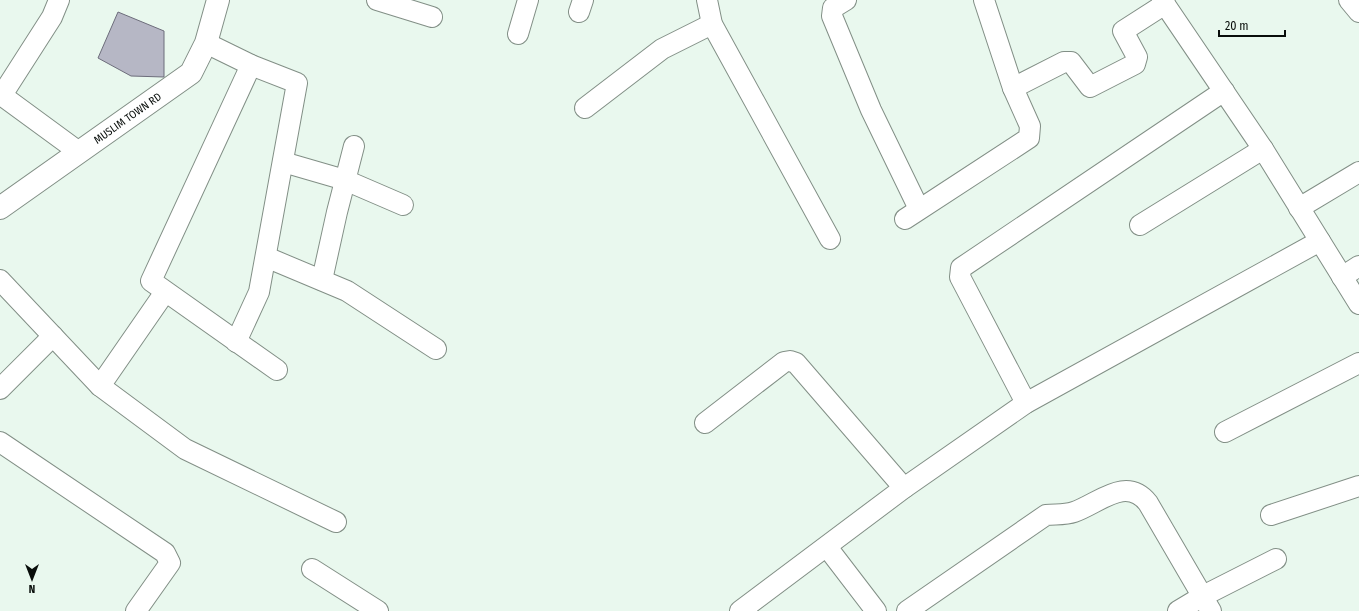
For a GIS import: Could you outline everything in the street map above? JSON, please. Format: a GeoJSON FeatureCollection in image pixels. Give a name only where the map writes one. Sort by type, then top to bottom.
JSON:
{"type":"FeatureCollection","features":[{"type":"Feature","properties":{"kind":"street"},"geometry":{"type":"LineString","coordinates":[[59,0],[52,17],[1,94],[79,152]]}},
{"type":"Feature","properties":{"kind":"street","name":"MUSLIM TOWN RD"},"geometry":{"type":"LineString","coordinates":[[0,208],[191,73],[206,43],[218,0]]}},
{"type":"Feature","properties":{"kind":"street"},"geometry":{"type":"LineString","coordinates":[[377,0],[432,17]]}},
{"type":"Feature","properties":{"kind":"street"},"geometry":{"type":"LineString","coordinates":[[518,34],[528,0]]}},
{"type":"Feature","properties":{"kind":"street"},"geometry":{"type":"LineString","coordinates":[[707,0],[712,24],[830,239]]}},
{"type":"Feature","properties":{"kind":"street"},"geometry":{"type":"LineString","coordinates":[[846,0],[833,8],[832,16],[912,214],[1029,138],[1030,126],[1013,88],[984,0]]}},
{"type":"Feature","properties":{"kind":"street"},"geometry":{"type":"LineString","coordinates":[[1349,0],[1359,12]]}},
{"type":"Feature","properties":{"kind":"street"},"geometry":{"type":"LineString","coordinates":[[1013,88],[1064,62],[1071,62],[1090,87],[1135,64],[1137,57],[1122,31],[1163,2],[1263,149],[1359,304]]}},
{"type":"Feature","properties":{"kind":"street"},"geometry":{"type":"LineString","coordinates":[[585,108],[662,49],[712,24]]}},
{"type":"Feature","properties":{"kind":"street"},"geometry":{"type":"LineString","coordinates":[[206,43],[251,65],[297,83],[259,292],[236,342]]}},
{"type":"Feature","properties":{"kind":"street"},"geometry":{"type":"LineString","coordinates":[[251,65],[151,281],[277,370]]}},
{"type":"Feature","properties":{"kind":"street"},"geometry":{"type":"LineString","coordinates":[[1026,403],[960,277],[961,268],[1224,91]]}},
{"type":"Feature","properties":{"kind":"street"},"geometry":{"type":"LineString","coordinates":[[322,280],[354,146]]}},
{"type":"Feature","properties":{"kind":"street"},"geometry":{"type":"LineString","coordinates":[[1140,225],[1263,149]]}},
{"type":"Feature","properties":{"kind":"street"},"geometry":{"type":"LineString","coordinates":[[283,162],[345,180],[404,205]]}},
{"type":"Feature","properties":{"kind":"street"},"geometry":{"type":"LineString","coordinates":[[1299,208],[1359,172]]}},
{"type":"Feature","properties":{"kind":"street"},"geometry":{"type":"LineString","coordinates":[[740,611],[904,488],[1026,403],[1320,241]]}},
{"type":"Feature","properties":{"kind":"street"},"geometry":{"type":"LineString","coordinates":[[266,257],[347,291],[436,349]]}},
{"type":"Feature","properties":{"kind":"street"},"geometry":{"type":"LineString","coordinates":[[1342,277],[1359,266]]}},
{"type":"Feature","properties":{"kind":"street"},"geometry":{"type":"LineString","coordinates":[[0,280],[100,386],[185,449],[336,522]]}},
{"type":"Feature","properties":{"kind":"street"},"geometry":{"type":"LineString","coordinates":[[100,386],[165,292]]}},
{"type":"Feature","properties":{"kind":"street"},"geometry":{"type":"LineString","coordinates":[[0,389],[53,336]]}},
{"type":"Feature","properties":{"kind":"street"},"geometry":{"type":"LineString","coordinates":[[704,423],[784,362],[790,360],[796,363],[904,488]]}},
{"type":"Feature","properties":{"kind":"street"},"geometry":{"type":"LineString","coordinates":[[1225,432],[1359,363]]}},
{"type":"Feature","properties":{"kind":"street"},"geometry":{"type":"LineString","coordinates":[[0,442],[165,553],[170,563],[136,611]]}},
{"type":"Feature","properties":{"kind":"street"},"geometry":{"type":"LineString","coordinates":[[1271,515],[1359,486]]}},
{"type":"Feature","properties":{"kind":"street"},"geometry":{"type":"LineString","coordinates":[[907,611],[1046,515],[1067,514],[1111,494],[1123,491],[1143,496],[1207,604]]}},
{"type":"Feature","properties":{"kind":"street"},"geometry":{"type":"LineString","coordinates":[[827,547],[876,611]]}},
{"type":"Feature","properties":{"kind":"street"},"geometry":{"type":"LineString","coordinates":[[1178,611],[1207,604],[1276,560]]}},
{"type":"Feature","properties":{"kind":"street"},"geometry":{"type":"LineString","coordinates":[[312,569],[378,611]]}},
{"type":"Feature","properties":{"kind":"building"},"geometry":{"type":"Polygon","coordinates":[[[118,12],[164,31],[164,77],[131,76],[98,58],[118,12]]]}}]}
